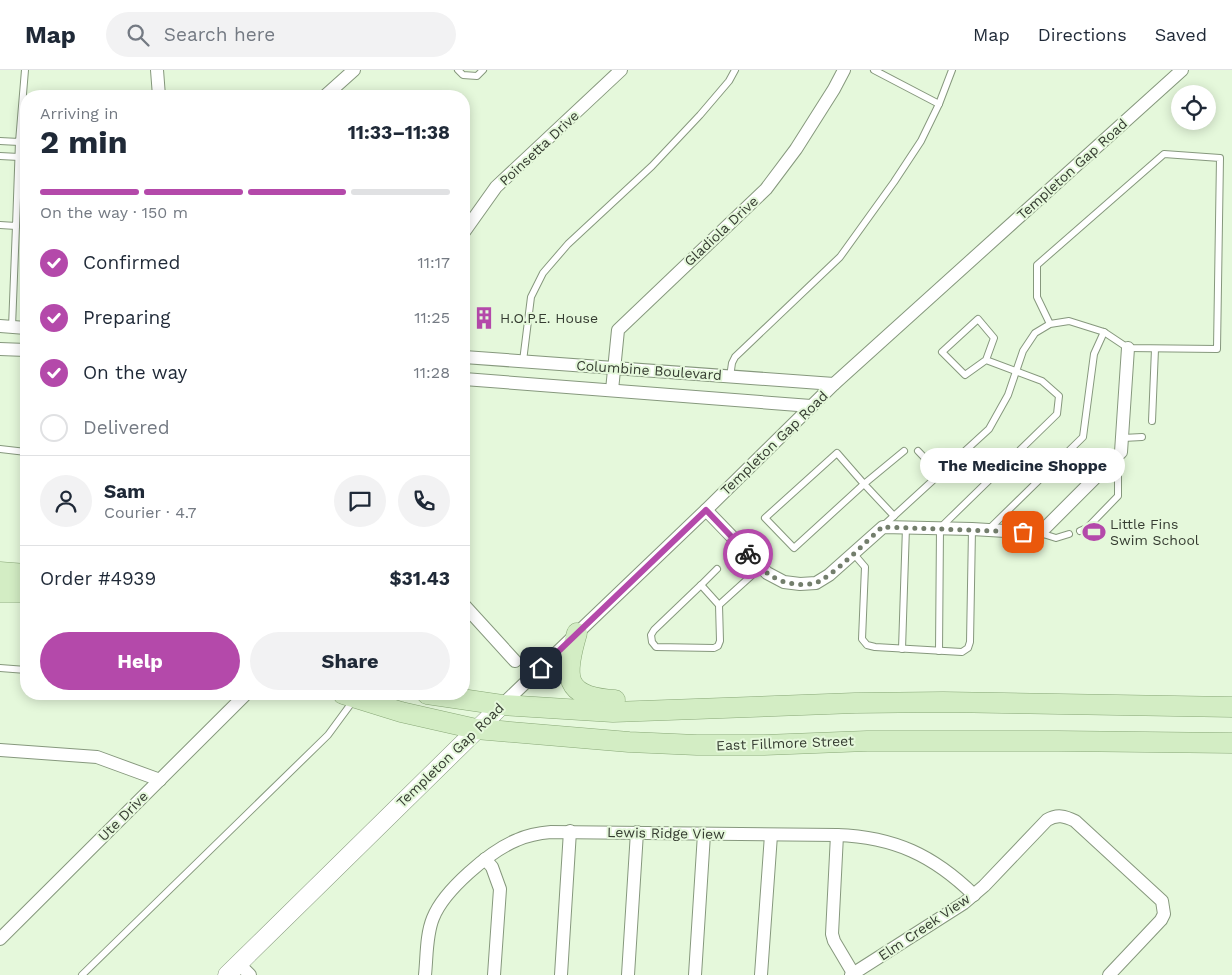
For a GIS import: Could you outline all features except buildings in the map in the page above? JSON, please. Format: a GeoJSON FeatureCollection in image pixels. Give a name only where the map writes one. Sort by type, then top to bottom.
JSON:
{"type":"FeatureCollection","features":[{"type":"Feature","properties":{"kind":"main road"},"geometry":{"type":"LineString","coordinates":[[0,572],[20,574]]}},
{"type":"Feature","properties":{"kind":"main road"},"geometry":{"type":"LineString","coordinates":[[0,592],[20,592]]}},
{"type":"Feature","properties":{"kind":"main road"},"geometry":{"type":"LineString","coordinates":[[577,634],[570,657],[568,673],[575,687],[582,694],[601,699],[640,701],[684,710]]}},
{"type":"Feature","properties":{"kind":"main road","name":"East Fillmore Street"},"geometry":{"type":"LineString","coordinates":[[362,700],[401,712],[476,729],[619,741],[698,745],[764,745],[867,740],[1232,743]]}},
{"type":"Feature","properties":{"kind":"main road"},"geometry":{"type":"LineString","coordinates":[[468,700],[502,705],[613,712],[855,703],[1232,707]]}},
{"type":"Feature","properties":{"kind":"street"},"geometry":{"type":"LineString","coordinates":[[157,70],[159,90]]}},
{"type":"Feature","properties":{"kind":"street"},"geometry":{"type":"LineString","coordinates":[[331,90],[353,70]]}},
{"type":"Feature","properties":{"kind":"street","name":"Poinsetta Drive"},"geometry":{"type":"LineString","coordinates":[[470,224],[496,187],[622,70]]}},
{"type":"Feature","properties":{"kind":"street","name":"Gladiola Drive"},"geometry":{"type":"LineString","coordinates":[[612,390],[618,330],[766,189],[796,149],[826,103],[844,70]]}},
{"type":"Feature","properties":{"kind":"street","name":"Templeton Gap Road"},"geometry":{"type":"LineString","coordinates":[[239,971],[476,729],[706,510],[834,384],[1182,70]]}},
{"type":"Feature","properties":{"kind":"street"},"geometry":{"type":"LineString","coordinates":[[6,327],[20,328]]}},
{"type":"Feature","properties":{"kind":"street"},"geometry":{"type":"LineString","coordinates":[[0,348],[20,350]]}},
{"type":"Feature","properties":{"kind":"street"},"geometry":{"type":"LineString","coordinates":[[706,510],[767,573],[784,582],[800,584],[816,582],[829,575],[882,527],[1040,533],[1121,452],[1128,348]]}},
{"type":"Feature","properties":{"kind":"street","name":"Columbine Boulevard"},"geometry":{"type":"LineString","coordinates":[[470,357],[834,384]]}},
{"type":"Feature","properties":{"kind":"street","name":"Columbine Boulevard"},"geometry":{"type":"LineString","coordinates":[[470,379],[812,406]]}},
{"type":"Feature","properties":{"kind":"street"},"geometry":{"type":"LineString","coordinates":[[470,612],[515,661]]}},
{"type":"Feature","properties":{"kind":"street","name":"Ute Drive"},"geometry":{"type":"LineString","coordinates":[[0,939],[240,700]]}},
{"type":"Feature","properties":{"kind":"street"},"geometry":{"type":"LineString","coordinates":[[0,750],[97,757],[160,780]]}},
{"type":"Feature","properties":{"kind":"street","name":"Elm Creek View"},"geometry":{"type":"LineString","coordinates":[[852,974],[964,903],[984,886],[1047,820],[1060,816],[1075,821],[1162,901],[1164,914],[1161,920],[1109,975]]}},
{"type":"Feature","properties":{"kind":"street"},"geometry":{"type":"LineString","coordinates":[[561,975],[570,831]]}},
{"type":"Feature","properties":{"kind":"street","name":"Lewis Ridge View"},"geometry":{"type":"LineString","coordinates":[[425,975],[429,928],[433,916],[451,890],[485,859],[516,840],[532,834],[570,831],[837,835],[875,839],[916,851],[956,877],[974,895]]}},
{"type":"Feature","properties":{"kind":"street"},"geometry":{"type":"LineString","coordinates":[[628,975],[637,832]]}},
{"type":"Feature","properties":{"kind":"street"},"geometry":{"type":"LineString","coordinates":[[696,975],[704,834]]}},
{"type":"Feature","properties":{"kind":"street"},"geometry":{"type":"LineString","coordinates":[[761,975],[771,835]]}},
{"type":"Feature","properties":{"kind":"street"},"geometry":{"type":"LineString","coordinates":[[837,835],[832,934],[852,974]]}},
{"type":"Feature","properties":{"kind":"street"},"geometry":{"type":"LineString","coordinates":[[485,859],[498,878],[500,889],[494,975]]}},
{"type":"Feature","properties":{"kind":"lane"},"geometry":{"type":"LineString","coordinates":[[23,90],[25,70]]}},
{"type":"Feature","properties":{"kind":"lane"},"geometry":{"type":"LineString","coordinates":[[458,70],[463,75],[477,76],[483,70]]}},
{"type":"Feature","properties":{"kind":"lane"},"geometry":{"type":"LineString","coordinates":[[523,361],[531,297],[543,273],[568,244],[652,166],[688,128],[729,81],[735,70]]}},
{"type":"Feature","properties":{"kind":"lane"},"geometry":{"type":"LineString","coordinates":[[874,70],[939,104]]}},
{"type":"Feature","properties":{"kind":"lane"},"geometry":{"type":"LineString","coordinates":[[730,377],[735,357],[840,257],[921,141],[939,104],[952,70]]}},
{"type":"Feature","properties":{"kind":"lane"},"geometry":{"type":"LineString","coordinates":[[6,327],[16,226],[20,130]]}},
{"type":"Feature","properties":{"kind":"lane"},"geometry":{"type":"LineString","coordinates":[[0,141],[19,142]]}},
{"type":"Feature","properties":{"kind":"lane"},"geometry":{"type":"LineString","coordinates":[[882,527],[989,429],[1008,395],[1022,351],[1035,333],[1050,324],[1069,320],[1104,332],[1128,348],[1217,349],[1220,158],[1164,154],[1037,265],[1037,297],[1050,324]]}},
{"type":"Feature","properties":{"kind":"lane"},"geometry":{"type":"LineString","coordinates":[[0,156],[19,157]]}},
{"type":"Feature","properties":{"kind":"lane"},"geometry":{"type":"LineString","coordinates":[[0,225],[16,226]]}},
{"type":"Feature","properties":{"kind":"lane"},"geometry":{"type":"LineString","coordinates":[[978,320],[994,338],[986,360],[965,375],[942,352],[978,320]]}},
{"type":"Feature","properties":{"kind":"lane"},"geometry":{"type":"LineString","coordinates":[[988,530],[1083,437],[1094,354],[1104,332]]}},
{"type":"Feature","properties":{"kind":"lane"},"geometry":{"type":"LineString","coordinates":[[1152,422],[1155,349]]}},
{"type":"Feature","properties":{"kind":"lane"},"geometry":{"type":"LineString","coordinates":[[939,651],[940,528],[1056,414],[1059,396],[1042,381],[986,360]]}},
{"type":"Feature","properties":{"kind":"lane"},"geometry":{"type":"LineString","coordinates":[[1123,438],[1142,437]]}},
{"type":"Feature","properties":{"kind":"lane"},"geometry":{"type":"LineString","coordinates":[[0,449],[20,451]]}},
{"type":"Feature","properties":{"kind":"lane"},"geometry":{"type":"LineString","coordinates":[[894,516],[864,484],[836,453],[765,518],[794,548],[864,484],[904,451]]}},
{"type":"Feature","properties":{"kind":"lane"},"geometry":{"type":"LineString","coordinates":[[918,451],[940,474]]}},
{"type":"Feature","properties":{"kind":"lane"},"geometry":{"type":"LineString","coordinates":[[1080,530],[1087,528],[1118,496],[1118,456]]}},
{"type":"Feature","properties":{"kind":"lane"},"geometry":{"type":"LineString","coordinates":[[902,649],[906,527]]}},
{"type":"Feature","properties":{"kind":"lane"},"geometry":{"type":"LineString","coordinates":[[853,553],[865,568],[862,639],[867,645],[875,648],[962,652],[968,648],[970,642],[972,529]]}},
{"type":"Feature","properties":{"kind":"lane"},"geometry":{"type":"LineString","coordinates":[[1040,533],[1056,538],[1069,534]]}},
{"type":"Feature","properties":{"kind":"lane"},"geometry":{"type":"LineString","coordinates":[[719,606],[761,567]]}},
{"type":"Feature","properties":{"kind":"lane"},"geometry":{"type":"LineString","coordinates":[[702,585],[719,606],[720,641],[718,646],[714,648],[656,647],[652,642],[651,635],[654,630],[717,569]]}},
{"type":"Feature","properties":{"kind":"lane"},"geometry":{"type":"LineString","coordinates":[[0,668],[20,670]]}},
{"type":"Feature","properties":{"kind":"lane"},"geometry":{"type":"LineString","coordinates":[[82,975],[328,735],[347,700]]}},
{"type":"Feature","properties":{"kind":"way so far"},"geometry":{"type":"LineString","coordinates":[[748,554],[767,573],[784,582],[800,584],[816,582],[829,575],[882,527],[956,528],[1023,532]]}},
{"type":"Feature","properties":{"kind":"place","name":"H.O.P.E. House"},"geometry":{"type":"Point","coordinates":[484,318]}},
{"type":"Feature","properties":{"kind":"place","name":"The Medicine Shoppe"},"geometry":{"type":"Point","coordinates":[1023,532]}},
{"type":"Feature","properties":{"kind":"place","name":"Little Fins Swim School"},"geometry":{"type":"Point","coordinates":[1094,532]}},
{"type":"Feature","properties":{"kind":"route"},"geometry":{"type":"LineString","coordinates":[[541,668],[706,510],[748,554]]}}]}
